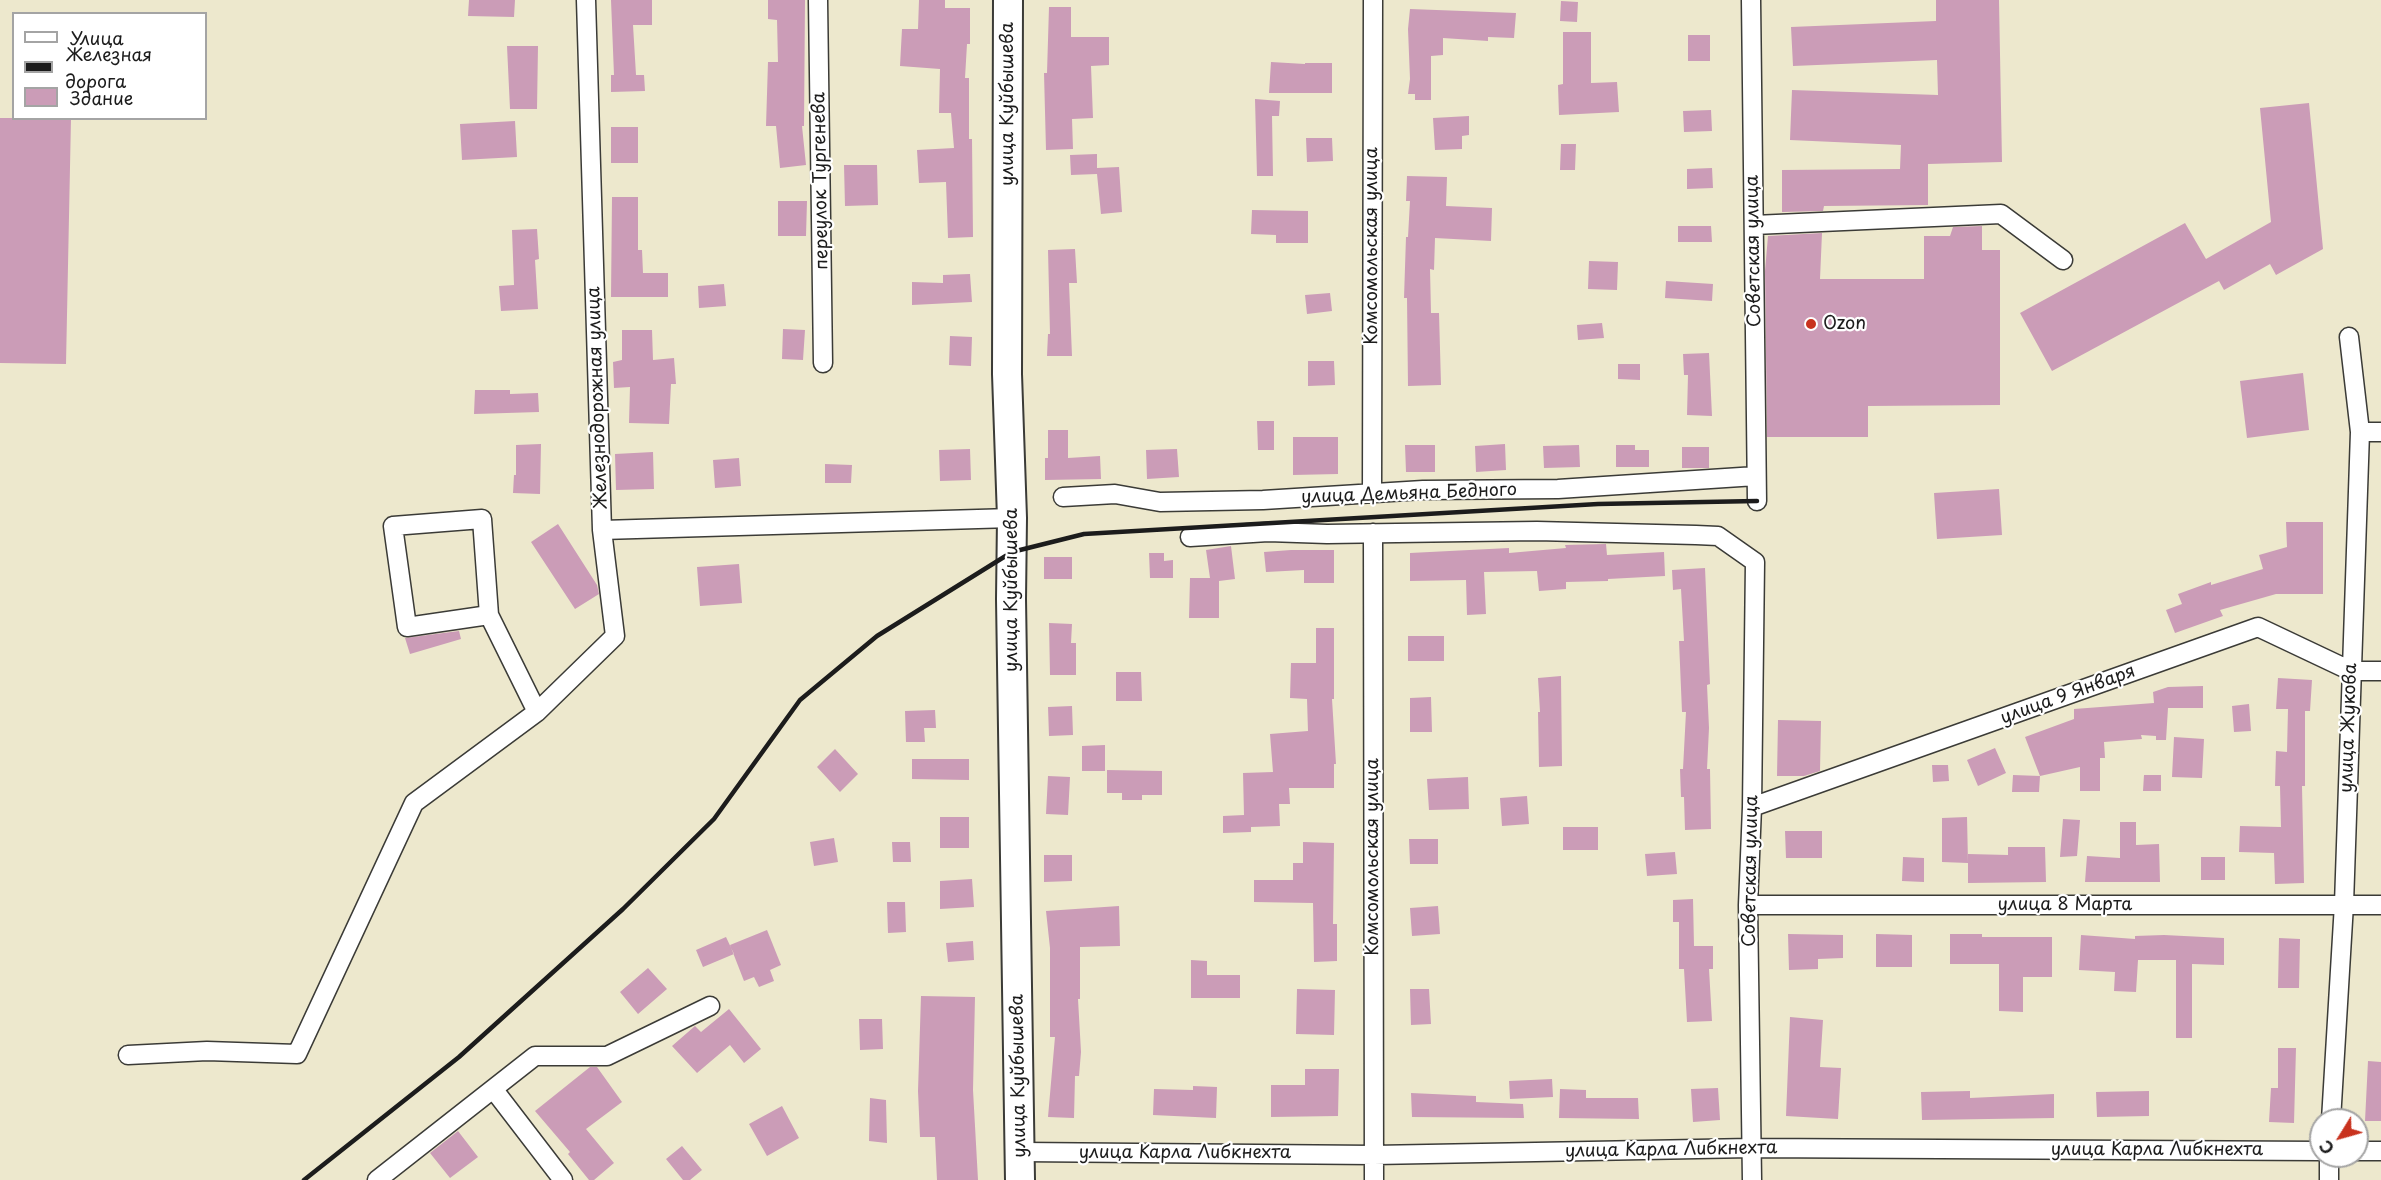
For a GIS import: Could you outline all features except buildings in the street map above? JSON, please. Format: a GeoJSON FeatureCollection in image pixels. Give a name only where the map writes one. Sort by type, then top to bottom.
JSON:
{"type":"FeatureCollection","features":[{"type":"Feature","properties":{"kind":"main road","name":"улица Куйбышева"},"geometry":{"type":"LineString","coordinates":[[1008,0],[1007,374],[1012,518],[1011,622],[1020,1180]]}},
{"type":"Feature","properties":{"kind":"street","name":"Железнодорожная улица"},"geometry":{"type":"LineString","coordinates":[[586,0],[602,530],[1012,518]]}},
{"type":"Feature","properties":{"kind":"street","name":"переулок Тургенева"},"geometry":{"type":"LineString","coordinates":[[818,0],[823,363]]}},
{"type":"Feature","properties":{"kind":"street","name":"Комсомольская улица"},"geometry":{"type":"LineString","coordinates":[[1372,493],[1373,0]]}},
{"type":"Feature","properties":{"kind":"street","name":"Советская улица"},"geometry":{"type":"LineString","coordinates":[[1751,0],[1757,501]]}},
{"type":"Feature","properties":{"kind":"street"},"geometry":{"type":"LineString","coordinates":[[1754,225],[2001,214],[2063,260]]}},
{"type":"Feature","properties":{"kind":"street","name":"улица Жукова"},"geometry":{"type":"LineString","coordinates":[[2332,1108],[2344,904],[2350,671],[2360,432],[2349,337]]}},
{"type":"Feature","properties":{"kind":"street"},"geometry":{"type":"LineString","coordinates":[[2360,432],[2381,432]]}},
{"type":"Feature","properties":{"kind":"street","name":"улица Демьяна Бедного"},"geometry":{"type":"LineString","coordinates":[[1063,496],[1115,494],[1160,502],[1263,500],[1423,489],[1558,489],[1756,476]]}},
{"type":"Feature","properties":{"kind":"street"},"geometry":{"type":"LineString","coordinates":[[489,615],[407,627],[393,526],[483,519],[489,615],[537,712]]}},
{"type":"Feature","properties":{"kind":"street"},"geometry":{"type":"LineString","coordinates":[[128,1055],[207,1051],[297,1054],[414,803],[537,712],[615,636],[602,530]]}},
{"type":"Feature","properties":{"kind":"street","name":"Советская улица"},"geometry":{"type":"LineString","coordinates":[[1373,533],[1537,531],[1718,536],[1755,562],[1752,807],[1748,905],[1752,1180]]}},
{"type":"Feature","properties":{"kind":"street"},"geometry":{"type":"LineString","coordinates":[[1190,537],[1268,532],[1373,533]]}},
{"type":"Feature","properties":{"kind":"street","name":"Комсомольская улица"},"geometry":{"type":"LineString","coordinates":[[1373,533],[1374,1180]]}},
{"type":"Feature","properties":{"kind":"street","name":"улица 9 Января"},"geometry":{"type":"LineString","coordinates":[[1752,807],[2258,627],[2350,671],[2381,671]]}},
{"type":"Feature","properties":{"kind":"street","name":"улица 8 Марта"},"geometry":{"type":"LineString","coordinates":[[1748,905],[2381,905]]}},
{"type":"Feature","properties":{"kind":"street"},"geometry":{"type":"LineString","coordinates":[[377,1180],[535,1056],[607,1056],[710,1006]]}},
{"type":"Feature","properties":{"kind":"street"},"geometry":{"type":"LineString","coordinates":[[494,1090],[563,1180]]}},
{"type":"Feature","properties":{"kind":"street","name":"улица Карла Либкнехта"},"geometry":{"type":"LineString","coordinates":[[1021,1152],[1374,1155],[1751,1148],[2309,1151]]}},
{"type":"Feature","properties":{"kind":"railway"},"geometry":{"type":"LineString","coordinates":[[304,1180],[459,1057],[623,909],[714,819],[800,700],[877,636],[1012,552],[1084,534],[1598,504],[1757,501]]}},
{"type":"Feature","properties":{"kind":"place","name":"Ozon"},"geometry":{"type":"Point","coordinates":[1811,324]}}]}
